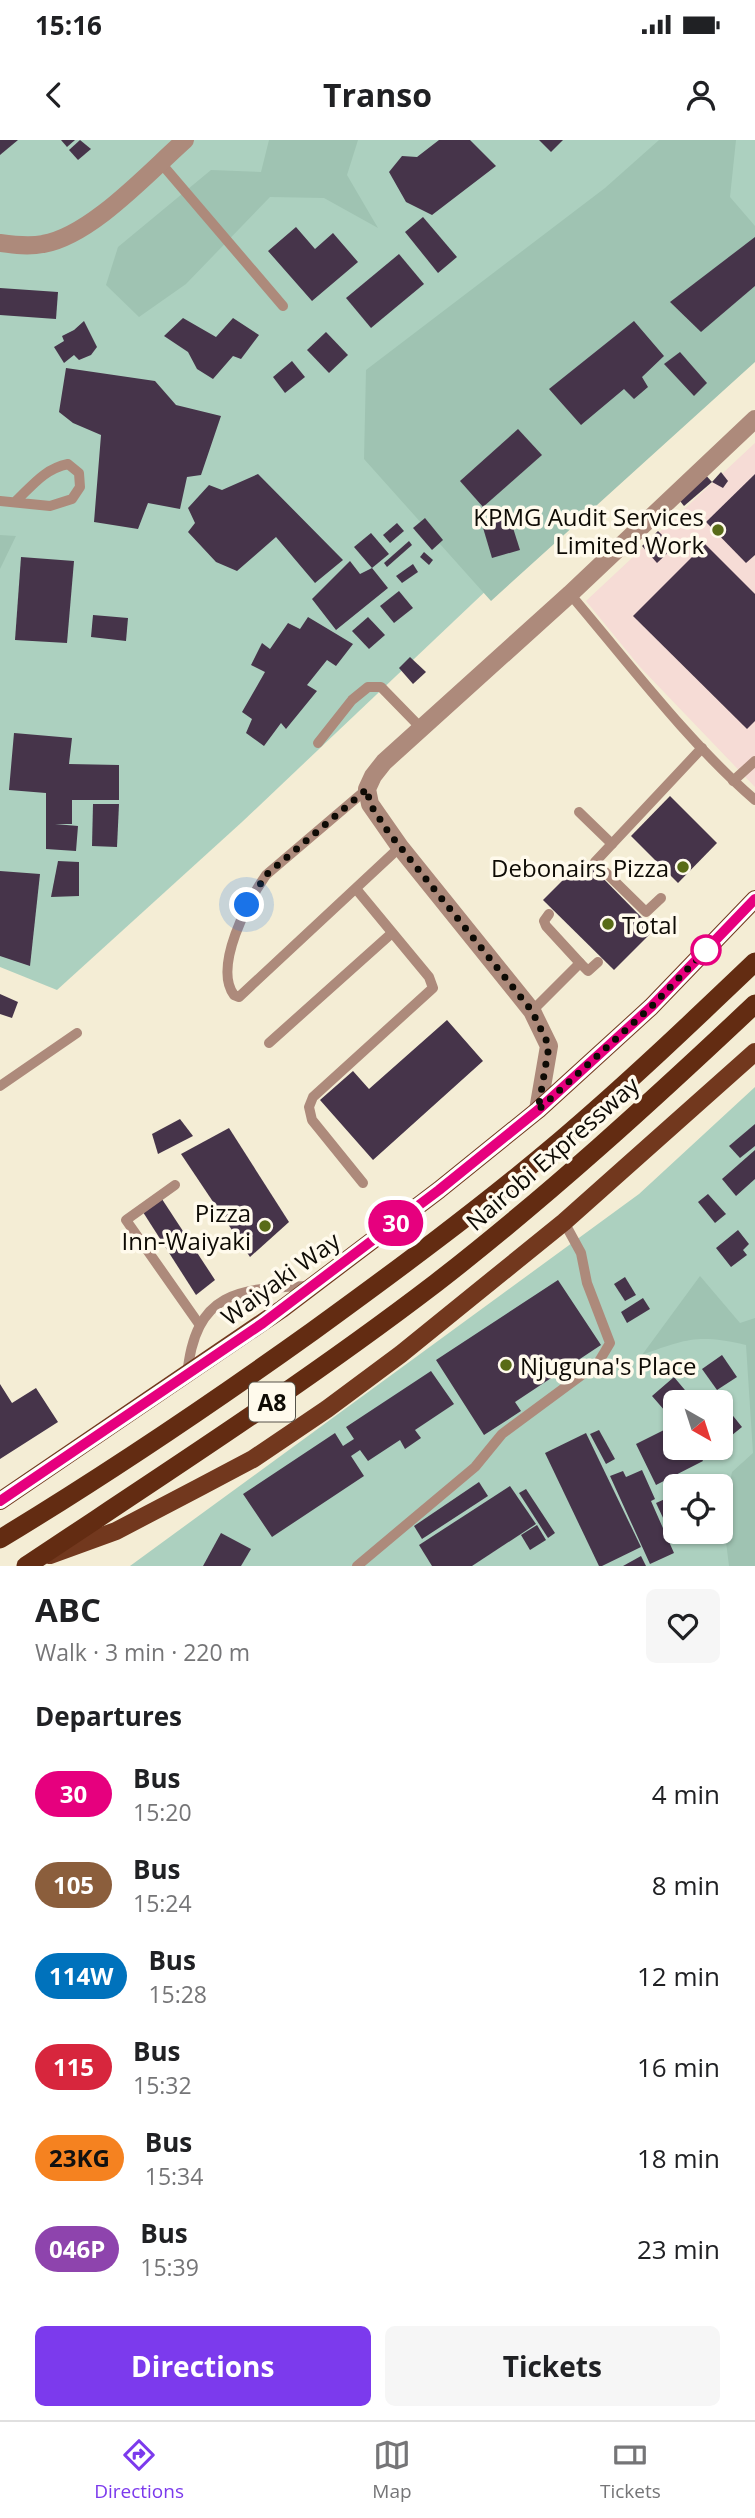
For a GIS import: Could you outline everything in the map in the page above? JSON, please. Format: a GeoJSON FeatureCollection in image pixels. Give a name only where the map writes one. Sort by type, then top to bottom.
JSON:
{"type":"FeatureCollection","features":[{"type":"Feature","properties":{"kind":"highway","name":"Nairobi Expressway"},"geometry":{"type":"LineString","coordinates":[[0,1539],[225,1393],[394,1272],[559,1142],[683,1031],[755,962]]}},
{"type":"Feature","properties":{"kind":"highway","name":"Nairobi Expressway"},"geometry":{"type":"LineString","coordinates":[[30,1563],[275,1400],[434,1284],[582,1163],[755,1004]]}},
{"type":"Feature","properties":{"kind":"main road","name":"Waiyaki Way"},"geometry":{"type":"LineString","coordinates":[[0,1501],[187,1376],[439,1190],[538,1110],[651,1007],[755,899]]}},
{"type":"Feature","properties":{"kind":"main road"},"geometry":{"type":"LineString","coordinates":[[30,1563],[116,1531],[253,1459],[327,1409],[401,1354],[564,1222],[755,1052]]}},
{"type":"Feature","properties":{"kind":"street"},"geometry":{"type":"LineString","coordinates":[[0,243],[29,246],[64,238],[97,218],[185,140]]}},
{"type":"Feature","properties":{"kind":"street"},"geometry":{"type":"LineString","coordinates":[[538,1110],[549,1046],[532,1011],[400,848],[370,804],[367,789],[384,762],[570,594],[755,419]]}},
{"type":"Feature","properties":{"kind":"lane"},"geometry":{"type":"LineString","coordinates":[[160,162],[283,306]]}},
{"type":"Feature","properties":{"kind":"lane"},"geometry":{"type":"LineString","coordinates":[[0,501],[50,506],[72,499],[80,487],[79,474],[68,464],[57,466],[43,473],[15,502]]}},
{"type":"Feature","properties":{"kind":"lane"},"geometry":{"type":"LineString","coordinates":[[570,594],[702,748],[755,800]]}},
{"type":"Feature","properties":{"kind":"lane"},"geometry":{"type":"LineString","coordinates":[[318,743],[352,700],[368,687],[381,687],[421,729]]}},
{"type":"Feature","properties":{"kind":"lane"},"geometry":{"type":"LineString","coordinates":[[661,898],[646,912],[595,862],[702,748]]}},
{"type":"Feature","properties":{"kind":"lane"},"geometry":{"type":"LineString","coordinates":[[733,781],[755,761]]}},
{"type":"Feature","properties":{"kind":"lane"},"geometry":{"type":"LineString","coordinates":[[367,789],[266,875],[256,890],[247,905],[233,943],[227,970],[227,981],[234,995],[239,997],[400,848]]}},
{"type":"Feature","properties":{"kind":"lane"},"geometry":{"type":"LineString","coordinates":[[579,812],[612,844]]}},
{"type":"Feature","properties":{"kind":"lane"},"geometry":{"type":"LineString","coordinates":[[357,890],[429,978],[433,988],[313,1097],[309,1107],[312,1120],[363,1184]]}},
{"type":"Feature","properties":{"kind":"lane"},"geometry":{"type":"LineString","coordinates":[[549,914],[544,921],[546,926],[588,971],[598,962]]}},
{"type":"Feature","properties":{"kind":"lane"},"geometry":{"type":"LineString","coordinates":[[269,1043],[392,933]]}},
{"type":"Feature","properties":{"kind":"lane"},"geometry":{"type":"LineString","coordinates":[[532,1011],[580,963]]}},
{"type":"Feature","properties":{"kind":"lane"},"geometry":{"type":"LineString","coordinates":[[0,1086],[77,1033]]}},
{"type":"Feature","properties":{"kind":"lane"},"geometry":{"type":"LineString","coordinates":[[175,1185],[126,1220],[199,1324]]}},
{"type":"Feature","properties":{"kind":"lane"},"geometry":{"type":"LineString","coordinates":[[357,1566],[475,1468],[502,1434],[598,1363],[610,1343],[587,1283],[581,1254],[564,1222]]}},
{"type":"Feature","properties":{"kind":"lane"},"geometry":{"type":"LineString","coordinates":[[187,1376],[188,1356],[199,1324],[210,1310],[222,1301],[249,1290],[312,1286]]}},
{"type":"Feature","properties":{"kind":"shaded area"},"geometry":{"type":"Polygon","coordinates":[[[755,443],[755,787],[640,667],[586,601],[755,443]]]}},
{"type":"Feature","properties":{"kind":"green space"},"geometry":{"type":"Polygon","coordinates":[[[0,140],[755,140],[755,336],[242,822],[57,990],[0,967],[0,140]]]}},
{"type":"Feature","properties":{"kind":"green space"},"geometry":{"type":"Polygon","coordinates":[[[269,140],[358,140],[347,175],[378,228],[324,198],[270,197],[186,284],[139,317],[106,285],[118,247],[211,170],[261,172],[269,140]]]}},
{"type":"Feature","properties":{"kind":"green space"},"geometry":{"type":"Polygon","coordinates":[[[659,140],[736,140],[730,197],[755,226],[755,362],[491,601],[364,459],[366,370],[605,188],[659,140]]]}},
{"type":"Feature","properties":{"kind":"green space"},"geometry":{"type":"Polygon","coordinates":[[[0,535],[16,536],[0,569],[0,535]]]}},
{"type":"Feature","properties":{"kind":"green space"},"geometry":{"type":"Polygon","coordinates":[[[755,1087],[755,1566],[130,1566],[639,1194],[755,1087]]]}},
{"type":"Feature","properties":{"kind":"green space"},"geometry":{"type":"Polygon","coordinates":[[[700,1276],[740,1323],[755,1318],[755,1566],[729,1566],[726,1544],[733,1544],[732,1472],[753,1453],[746,1345],[716,1340],[692,1340],[642,1355],[700,1276]]]}},
{"type":"Feature","properties":{"kind":"building"},"geometry":{"type":"Polygon","coordinates":[[[0,140],[18,140],[0,155],[0,140]]]}},
{"type":"Feature","properties":{"kind":"building"},"geometry":{"type":"Polygon","coordinates":[[[61,140],[75,140],[67,147],[61,140]]]}},
{"type":"Feature","properties":{"kind":"building"},"geometry":{"type":"Polygon","coordinates":[[[80,140],[91,149],[78,160],[69,150],[80,140]]]}},
{"type":"Feature","properties":{"kind":"building"},"geometry":{"type":"Polygon","coordinates":[[[439,140],[470,140],[496,166],[432,215],[406,202],[389,172],[402,156],[417,157],[439,140]]]}},
{"type":"Feature","properties":{"kind":"building"},"geometry":{"type":"Polygon","coordinates":[[[539,140],[563,140],[551,152],[539,140]]]}},
{"type":"Feature","properties":{"kind":"building"},"geometry":{"type":"Polygon","coordinates":[[[423,217],[457,257],[438,273],[405,232],[423,217]]]}},
{"type":"Feature","properties":{"kind":"building"},"geometry":{"type":"Polygon","coordinates":[[[296,227],[315,249],[333,233],[358,262],[312,301],[268,251],[296,227]]]}},
{"type":"Feature","properties":{"kind":"building"},"geometry":{"type":"Polygon","coordinates":[[[755,237],[755,286],[701,332],[670,302],[755,237]]]}},
{"type":"Feature","properties":{"kind":"building"},"geometry":{"type":"Polygon","coordinates":[[[399,254],[424,284],[371,328],[346,298],[399,254]]]}},
{"type":"Feature","properties":{"kind":"building"},"geometry":{"type":"Polygon","coordinates":[[[0,288],[58,292],[56,319],[0,315],[0,288]]]}},
{"type":"Feature","properties":{"kind":"building"},"geometry":{"type":"Polygon","coordinates":[[[183,318],[216,337],[233,318],[259,335],[241,359],[233,356],[213,379],[197,369],[188,352],[164,336],[183,318]]]}},
{"type":"Feature","properties":{"kind":"building"},"geometry":{"type":"Polygon","coordinates":[[[84,321],[97,347],[91,355],[79,360],[74,355],[64,363],[54,347],[64,341],[62,336],[84,321]]]}},
{"type":"Feature","properties":{"kind":"building"},"geometry":{"type":"Polygon","coordinates":[[[634,321],[664,356],[642,377],[648,387],[634,399],[624,389],[581,425],[549,389],[634,321]]]}},
{"type":"Feature","properties":{"kind":"building"},"geometry":{"type":"Polygon","coordinates":[[[326,332],[348,355],[329,373],[307,350],[326,332]]]}},
{"type":"Feature","properties":{"kind":"building"},"geometry":{"type":"Polygon","coordinates":[[[680,352],[707,383],[694,396],[664,364],[680,352]]]}},
{"type":"Feature","properties":{"kind":"building"},"geometry":{"type":"Polygon","coordinates":[[[292,361],[305,377],[285,393],[273,377],[292,361]]]}},
{"type":"Feature","properties":{"kind":"building"},"geometry":{"type":"Polygon","coordinates":[[[66,368],[155,381],[176,405],[221,416],[201,475],[187,477],[180,509],[148,503],[138,529],[94,522],[101,435],[73,423],[59,412],[66,368]]]}},
{"type":"Feature","properties":{"kind":"building"},"geometry":{"type":"Polygon","coordinates":[[[518,429],[542,455],[483,507],[460,481],[518,429]]]}},
{"type":"Feature","properties":{"kind":"building"},"geometry":{"type":"Polygon","coordinates":[[[703,472],[712,482],[684,506],[676,496],[703,472]]]}},
{"type":"Feature","properties":{"kind":"building"},"geometry":{"type":"Polygon","coordinates":[[[721,472],[728,481],[723,488],[712,482],[721,472]]]}},
{"type":"Feature","properties":{"kind":"building"},"geometry":{"type":"Polygon","coordinates":[[[258,474],[343,560],[315,583],[276,537],[237,571],[216,562],[188,532],[195,523],[188,508],[209,485],[222,490],[258,474]]]}},
{"type":"Feature","properties":{"kind":"building"},"geometry":{"type":"Polygon","coordinates":[[[755,474],[755,555],[746,563],[706,522],[755,474]]]}},
{"type":"Feature","properties":{"kind":"building"},"geometry":{"type":"Polygon","coordinates":[[[508,512],[520,550],[492,558],[481,521],[508,512]]]}},
{"type":"Feature","properties":{"kind":"building"},"geometry":{"type":"Polygon","coordinates":[[[425,518],[443,540],[432,550],[413,528],[425,518]]]}},
{"type":"Feature","properties":{"kind":"building"},"geometry":{"type":"Polygon","coordinates":[[[397,523],[404,531],[390,543],[383,535],[397,523]]]}},
{"type":"Feature","properties":{"kind":"building"},"geometry":{"type":"Polygon","coordinates":[[[658,531],[674,547],[657,563],[642,546],[658,531]]]}},
{"type":"Feature","properties":{"kind":"building"},"geometry":{"type":"Polygon","coordinates":[[[371,533],[389,554],[372,568],[354,547],[371,533]]]}},
{"type":"Feature","properties":{"kind":"building"},"geometry":{"type":"Polygon","coordinates":[[[409,541],[412,545],[387,567],[384,563],[409,541]]]}},
{"type":"Feature","properties":{"kind":"building"},"geometry":{"type":"Polygon","coordinates":[[[705,544],[755,594],[755,721],[747,729],[633,616],[705,544]]]}},
{"type":"Feature","properties":{"kind":"building"},"geometry":{"type":"Polygon","coordinates":[[[424,552],[433,560],[429,565],[420,557],[424,552]]]}},
{"type":"Feature","properties":{"kind":"building"},"geometry":{"type":"Polygon","coordinates":[[[21,557],[74,561],[67,643],[15,640],[21,557]]]}},
{"type":"Feature","properties":{"kind":"building"},"geometry":{"type":"Polygon","coordinates":[[[350,561],[360,574],[372,568],[388,588],[336,630],[312,599],[350,561]]]}},
{"type":"Feature","properties":{"kind":"building"},"geometry":{"type":"Polygon","coordinates":[[[413,564],[418,572],[402,583],[396,576],[413,564]]]}},
{"type":"Feature","properties":{"kind":"building"},"geometry":{"type":"Polygon","coordinates":[[[399,591],[413,608],[394,623],[380,606],[399,591]]]}},
{"type":"Feature","properties":{"kind":"building"},"geometry":{"type":"Polygon","coordinates":[[[93,615],[128,618],[126,641],[91,637],[93,615]]]}},
{"type":"Feature","properties":{"kind":"building"},"geometry":{"type":"Polygon","coordinates":[[[308,617],[353,644],[336,666],[327,660],[307,685],[317,691],[286,729],[281,723],[264,746],[246,733],[252,719],[242,712],[265,672],[251,665],[262,643],[270,649],[288,623],[300,629],[308,617]]]}},
{"type":"Feature","properties":{"kind":"building"},"geometry":{"type":"Polygon","coordinates":[[[368,617],[385,635],[369,649],[352,631],[368,617]]]}},
{"type":"Feature","properties":{"kind":"building"},"geometry":{"type":"Polygon","coordinates":[[[410,657],[426,672],[413,684],[399,668],[410,657]]]}},
{"type":"Feature","properties":{"kind":"building"},"geometry":{"type":"Polygon","coordinates":[[[14,733],[72,738],[69,764],[119,765],[119,800],[72,800],[72,824],[55,824],[78,826],[76,851],[46,849],[46,793],[9,790],[14,733]]]}},
{"type":"Feature","properties":{"kind":"building"},"geometry":{"type":"Polygon","coordinates":[[[670,796],[717,843],[678,883],[631,836],[670,796]]]}},
{"type":"Feature","properties":{"kind":"building"},"geometry":{"type":"Polygon","coordinates":[[[93,804],[119,804],[117,847],[92,846],[93,804]]]}},
{"type":"Feature","properties":{"kind":"building"},"geometry":{"type":"Polygon","coordinates":[[[584,859],[654,930],[614,970],[543,900],[584,859]]]}},
{"type":"Feature","properties":{"kind":"building"},"geometry":{"type":"Polygon","coordinates":[[[58,861],[79,862],[79,896],[51,897],[58,861]]]}},
{"type":"Feature","properties":{"kind":"building"},"geometry":{"type":"Polygon","coordinates":[[[0,871],[40,874],[30,966],[0,956],[0,871]]]}},
{"type":"Feature","properties":{"kind":"building"},"geometry":{"type":"Polygon","coordinates":[[[0,994],[18,1002],[12,1018],[0,1014],[0,994]]]}},
{"type":"Feature","properties":{"kind":"building"},"geometry":{"type":"Polygon","coordinates":[[[447,1020],[483,1061],[373,1160],[320,1100],[353,1071],[369,1089],[447,1020]]]}},
{"type":"Feature","properties":{"kind":"building"},"geometry":{"type":"Polygon","coordinates":[[[180,1119],[193,1136],[158,1154],[152,1134],[180,1119]]]}},
{"type":"Feature","properties":{"kind":"building"},"geometry":{"type":"Polygon","coordinates":[[[755,1124],[755,1146],[740,1158],[729,1146],[755,1124]]]}},
{"type":"Feature","properties":{"kind":"building"},"geometry":{"type":"Polygon","coordinates":[[[229,1128],[289,1222],[250,1257],[181,1154],[229,1128]]]}},
{"type":"Feature","properties":{"kind":"building"},"geometry":{"type":"Polygon","coordinates":[[[755,1150],[755,1179],[736,1196],[722,1179],[755,1150]]]}},
{"type":"Feature","properties":{"kind":"building"},"geometry":{"type":"Polygon","coordinates":[[[708,1194],[726,1214],[715,1223],[698,1202],[708,1194]]]}},
{"type":"Feature","properties":{"kind":"building"},"geometry":{"type":"Polygon","coordinates":[[[160,1196],[215,1280],[196,1295],[141,1209],[160,1196]]]}},
{"type":"Feature","properties":{"kind":"building"},"geometry":{"type":"Polygon","coordinates":[[[738,1230],[749,1244],[743,1250],[747,1255],[731,1267],[716,1248],[738,1230]]]}},
{"type":"Feature","properties":{"kind":"building"},"geometry":{"type":"Polygon","coordinates":[[[625,1277],[636,1295],[625,1301],[614,1284],[625,1277]]]}},
{"type":"Feature","properties":{"kind":"building"},"geometry":{"type":"Polygon","coordinates":[[[558,1280],[601,1345],[515,1402],[521,1411],[484,1435],[436,1360],[558,1280]]]}},
{"type":"Feature","properties":{"kind":"building"},"geometry":{"type":"Polygon","coordinates":[[[643,1298],[650,1309],[627,1323],[621,1312],[643,1298]]]}},
{"type":"Feature","properties":{"kind":"building"},"geometry":{"type":"Polygon","coordinates":[[[722,1355],[737,1377],[717,1390],[702,1369],[722,1355]]]}},
{"type":"Feature","properties":{"kind":"building"},"geometry":{"type":"Polygon","coordinates":[[[431,1371],[454,1404],[415,1430],[421,1438],[405,1449],[400,1440],[368,1461],[360,1450],[351,1456],[364,1476],[272,1537],[243,1494],[335,1433],[343,1446],[354,1439],[346,1427],[431,1371]]]}},
{"type":"Feature","properties":{"kind":"building"},"geometry":{"type":"Polygon","coordinates":[[[674,1377],[685,1390],[663,1390],[663,1409],[652,1396],[674,1377]]]}},
{"type":"Feature","properties":{"kind":"building"},"geometry":{"type":"Polygon","coordinates":[[[0,1384],[12,1403],[36,1388],[58,1422],[0,1459],[0,1384]]]}},
{"type":"Feature","properties":{"kind":"building"},"geometry":{"type":"Polygon","coordinates":[[[733,1416],[742,1427],[733,1434],[733,1416]]]}},
{"type":"Feature","properties":{"kind":"building"},"geometry":{"type":"Polygon","coordinates":[[[599,1430],[615,1459],[606,1464],[590,1434],[599,1430]]]}},
{"type":"Feature","properties":{"kind":"building"},"geometry":{"type":"Polygon","coordinates":[[[663,1430],[663,1460],[703,1461],[678,1474],[663,1474],[663,1481],[656,1485],[636,1444],[663,1430]]]}},
{"type":"Feature","properties":{"kind":"building"},"geometry":{"type":"Polygon","coordinates":[[[586,1433],[641,1547],[602,1566],[599,1566],[545,1453],[586,1433]]]}},
{"type":"Feature","properties":{"kind":"building"},"geometry":{"type":"Polygon","coordinates":[[[642,1470],[655,1499],[651,1501],[663,1528],[663,1544],[670,1544],[674,1553],[650,1564],[610,1476],[623,1471],[626,1477],[642,1470]]]}},
{"type":"Feature","properties":{"kind":"building"},"geometry":{"type":"Polygon","coordinates":[[[479,1482],[488,1496],[422,1539],[414,1526],[479,1482]]]}},
{"type":"Feature","properties":{"kind":"building"},"geometry":{"type":"Polygon","coordinates":[[[510,1486],[536,1524],[472,1566],[432,1566],[419,1545],[510,1486]]]}},
{"type":"Feature","properties":{"kind":"building"},"geometry":{"type":"Polygon","coordinates":[[[526,1489],[555,1533],[548,1538],[519,1493],[526,1489]]]}},
{"type":"Feature","properties":{"kind":"building"},"geometry":{"type":"Polygon","coordinates":[[[663,1500],[663,1518],[656,1503],[663,1500]]]}},
{"type":"Feature","properties":{"kind":"building"},"geometry":{"type":"Polygon","coordinates":[[[537,1525],[546,1540],[530,1550],[521,1535],[537,1525]]]}},
{"type":"Feature","properties":{"kind":"building"},"geometry":{"type":"Polygon","coordinates":[[[221,1533],[251,1549],[241,1566],[203,1566],[221,1533]]]}},
{"type":"Feature","properties":{"kind":"building"},"geometry":{"type":"Polygon","coordinates":[[[641,1556],[646,1566],[623,1566],[641,1556]]]}},
{"type":"Feature","properties":{"kind":"bus line","name":"30"},"geometry":{"type":"LineString","coordinates":[[0,1501],[263,1323],[439,1190],[538,1110],[651,1007],[755,899]]}},
{"type":"Feature","properties":{"kind":"place","name":"KPMG Audit Services Limited Work"},"geometry":{"type":"Point","coordinates":[718,530]}},
{"type":"Feature","properties":{"kind":"place","name":"Debonairs Pizza"},"geometry":{"type":"Point","coordinates":[683,867]}},
{"type":"Feature","properties":{"kind":"place","name":"Total"},"geometry":{"type":"Point","coordinates":[608,924]}},
{"type":"Feature","properties":{"kind":"place","name":"Pizza Inn-Waiyaki"},"geometry":{"type":"Point","coordinates":[265,1226]}},
{"type":"Feature","properties":{"kind":"place","name":"Njuguna's Place"},"geometry":{"type":"Point","coordinates":[506,1365]}},
{"type":"Feature","properties":{"kind":"route"},"geometry":{"type":"LineString","coordinates":[[247,905],[266,875],[367,789],[370,804],[400,848],[532,1011],[549,1046],[538,1110],[651,1007],[706,950]]}}]}
